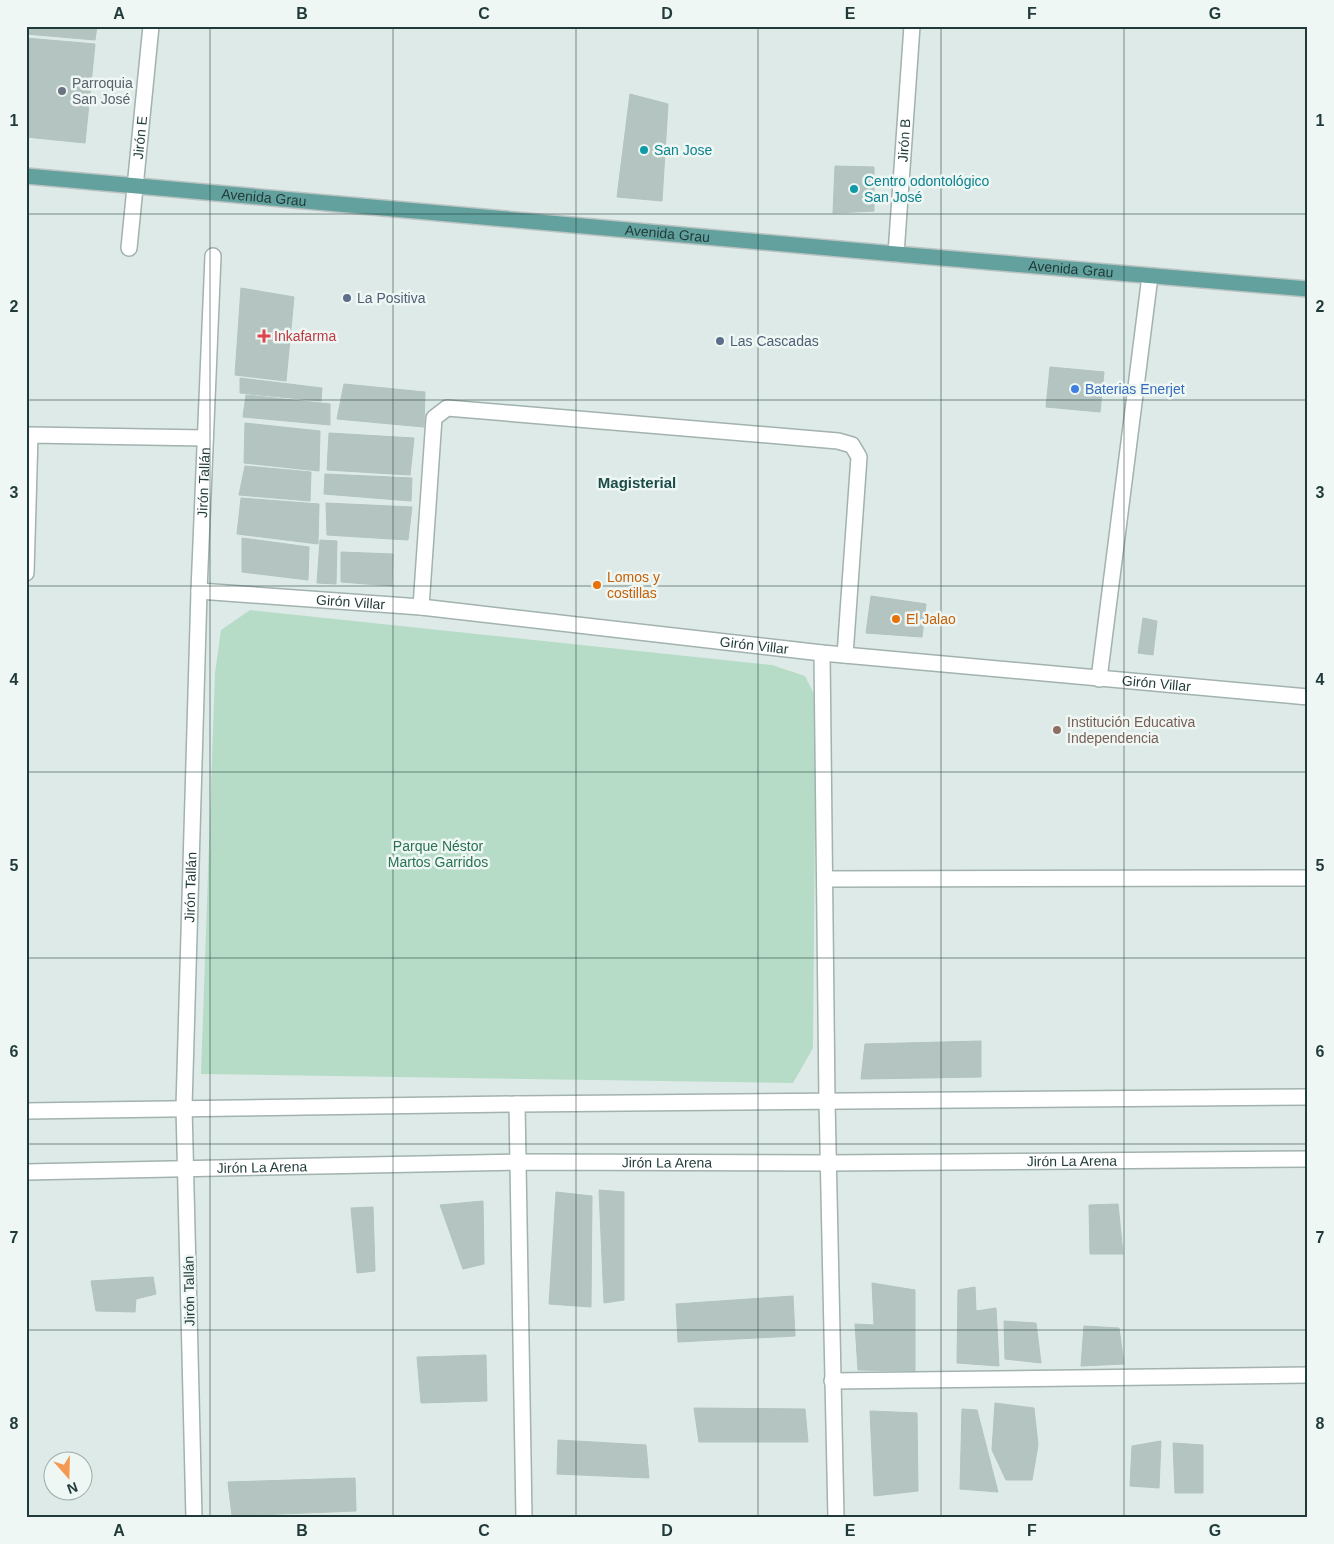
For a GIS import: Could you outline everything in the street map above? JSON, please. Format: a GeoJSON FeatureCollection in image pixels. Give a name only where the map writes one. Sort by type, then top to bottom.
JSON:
{"type":"FeatureCollection","features":[{"type":"Feature","properties":{"kind":"main road","name":"Avenida Grau"},"geometry":{"type":"LineString","coordinates":[[26,176],[1308,289]]}},
{"type":"Feature","properties":{"kind":"street","name":"Jirón E"},"geometry":{"type":"LineString","coordinates":[[129,248],[151,26]]}},
{"type":"Feature","properties":{"kind":"street","name":"Jirón B"},"geometry":{"type":"LineString","coordinates":[[896,254],[912,26]]}},
{"type":"Feature","properties":{"kind":"street","name":"Jirón Tallán"},"geometry":{"type":"LineString","coordinates":[[194,1518],[184,1107],[199,591],[213,256]]}},
{"type":"Feature","properties":{"kind":"street"},"geometry":{"type":"LineString","coordinates":[[1100,678],[1150,276]]}},
{"type":"Feature","properties":{"kind":"street"},"geometry":{"type":"LineString","coordinates":[[421,607],[434,418],[447,408],[838,441],[852,445],[858,457],[845,655]]}},
{"type":"Feature","properties":{"kind":"street"},"geometry":{"type":"LineString","coordinates":[[26,573],[30,434],[205,438]]}},
{"type":"Feature","properties":{"kind":"street","name":"Girón Villar"},"geometry":{"type":"LineString","coordinates":[[199,591],[421,607],[822,653],[1308,698]]}},
{"type":"Feature","properties":{"kind":"street"},"geometry":{"type":"LineString","coordinates":[[822,653],[828,1163],[836,1518]]}},
{"type":"Feature","properties":{"kind":"street"},"geometry":{"type":"LineString","coordinates":[[825,879],[1308,878]]}},
{"type":"Feature","properties":{"kind":"street"},"geometry":{"type":"LineString","coordinates":[[26,1111],[184,1107],[1308,1097]]}},
{"type":"Feature","properties":{"kind":"street"},"geometry":{"type":"LineString","coordinates":[[517,1104],[524,1518]]}},
{"type":"Feature","properties":{"kind":"street","name":"Jirón La Arena"},"geometry":{"type":"LineString","coordinates":[[26,1172],[518,1162],[828,1163],[1308,1160]]}},
{"type":"Feature","properties":{"kind":"street"},"geometry":{"type":"LineString","coordinates":[[832,1380],[1308,1375]]}},
{"type":"Feature","properties":{"kind":"green space","name":"Parque Néstor Martos Garridos"},"geometry":{"type":"Polygon","coordinates":[[[250,610],[772,665],[805,676],[816,698],[813,1048],[793,1083],[201,1074],[215,673],[221,630],[250,610]]]}},
{"type":"Feature","properties":{"kind":"building"},"geometry":{"type":"Polygon","coordinates":[[[26,26],[97,26],[95,40],[26,34],[26,26]]]}},
{"type":"Feature","properties":{"kind":"building","name":"Parroquia San José"},"geometry":{"type":"Polygon","coordinates":[[[26,38],[95,44],[85,143],[26,137],[26,38]]]}},
{"type":"Feature","properties":{"kind":"building","name":"San Jose"},"geometry":{"type":"Polygon","coordinates":[[[630,94],[668,104],[662,201],[617,197],[630,94]]]}},
{"type":"Feature","properties":{"kind":"building","name":"Centro odontológico San José"},"geometry":{"type":"Polygon","coordinates":[[[835,166],[874,167],[874,211],[833,213],[835,166]]]}},
{"type":"Feature","properties":{"kind":"building","name":"Inkafarma"},"geometry":{"type":"Polygon","coordinates":[[[241,288],[294,297],[286,381],[235,375],[241,288]]]}},
{"type":"Feature","properties":{"kind":"building","name":"Baterias Enerjet"},"geometry":{"type":"Polygon","coordinates":[[[1050,367],[1104,372],[1100,412],[1046,407],[1050,367]]]}},
{"type":"Feature","properties":{"kind":"building"},"geometry":{"type":"Polygon","coordinates":[[[240,378],[322,388],[321,401],[240,393],[240,378]]]}},
{"type":"Feature","properties":{"kind":"building"},"geometry":{"type":"Polygon","coordinates":[[[344,384],[425,392],[424,427],[337,419],[344,384]]]}},
{"type":"Feature","properties":{"kind":"building"},"geometry":{"type":"Polygon","coordinates":[[[246,395],[330,404],[330,425],[243,417],[246,395]]]}},
{"type":"Feature","properties":{"kind":"building"},"geometry":{"type":"Polygon","coordinates":[[[245,423],[320,431],[319,471],[244,463],[245,423]]]}},
{"type":"Feature","properties":{"kind":"building"},"geometry":{"type":"Polygon","coordinates":[[[329,433],[414,438],[410,475],[327,470],[329,433]]]}},
{"type":"Feature","properties":{"kind":"building"},"geometry":{"type":"Polygon","coordinates":[[[245,466],[311,472],[310,501],[239,495],[245,466]]]}},
{"type":"Feature","properties":{"kind":"building"},"geometry":{"type":"Polygon","coordinates":[[[325,474],[412,478],[411,501],[324,494],[325,474]]]}},
{"type":"Feature","properties":{"kind":"building"},"geometry":{"type":"Polygon","coordinates":[[[241,498],[319,504],[318,544],[237,534],[241,498]]]}},
{"type":"Feature","properties":{"kind":"building"},"geometry":{"type":"Polygon","coordinates":[[[326,503],[412,507],[408,540],[327,535],[326,503]]]}},
{"type":"Feature","properties":{"kind":"building"},"geometry":{"type":"Polygon","coordinates":[[[242,538],[309,547],[308,580],[242,572],[242,538]]]}},
{"type":"Feature","properties":{"kind":"building"},"geometry":{"type":"Polygon","coordinates":[[[320,540],[337,541],[336,584],[317,583],[320,540]]]}},
{"type":"Feature","properties":{"kind":"building"},"geometry":{"type":"Polygon","coordinates":[[[341,552],[393,554],[392,586],[341,582],[341,552]]]}},
{"type":"Feature","properties":{"kind":"building","name":"El Jalao"},"geometry":{"type":"Polygon","coordinates":[[[871,596],[926,604],[922,637],[866,633],[871,596]]]}},
{"type":"Feature","properties":{"kind":"building"},"geometry":{"type":"Polygon","coordinates":[[[1143,618],[1157,621],[1153,655],[1138,653],[1143,618]]]}},
{"type":"Feature","properties":{"kind":"building"},"geometry":{"type":"Polygon","coordinates":[[[981,1041],[981,1077],[861,1079],[865,1044],[981,1041]]]}},
{"type":"Feature","properties":{"kind":"building"},"geometry":{"type":"Polygon","coordinates":[[[599,1190],[624,1192],[624,1300],[604,1303],[599,1190]]]}},
{"type":"Feature","properties":{"kind":"building"},"geometry":{"type":"Polygon","coordinates":[[[556,1192],[592,1196],[591,1307],[549,1304],[556,1192]]]}},
{"type":"Feature","properties":{"kind":"building"},"geometry":{"type":"Polygon","coordinates":[[[483,1201],[484,1264],[463,1269],[440,1205],[483,1201]]]}},
{"type":"Feature","properties":{"kind":"building"},"geometry":{"type":"Polygon","coordinates":[[[1118,1204],[1123,1254],[1090,1254],[1089,1205],[1118,1204]]]}},
{"type":"Feature","properties":{"kind":"building"},"geometry":{"type":"Polygon","coordinates":[[[373,1207],[375,1271],[357,1273],[351,1208],[373,1207]]]}},
{"type":"Feature","properties":{"kind":"building"},"geometry":{"type":"Polygon","coordinates":[[[153,1277],[156,1294],[136,1299],[135,1312],[96,1311],[91,1281],[153,1277]]]}},
{"type":"Feature","properties":{"kind":"building"},"geometry":{"type":"Polygon","coordinates":[[[872,1283],[915,1290],[915,1371],[858,1370],[855,1324],[874,1325],[872,1283]]]}},
{"type":"Feature","properties":{"kind":"building"},"geometry":{"type":"Polygon","coordinates":[[[975,1287],[976,1311],[996,1308],[999,1366],[957,1363],[958,1290],[975,1287]]]}},
{"type":"Feature","properties":{"kind":"building"},"geometry":{"type":"Polygon","coordinates":[[[793,1296],[795,1336],[678,1342],[676,1304],[793,1296]]]}},
{"type":"Feature","properties":{"kind":"building"},"geometry":{"type":"Polygon","coordinates":[[[1004,1321],[1036,1323],[1041,1363],[1005,1359],[1004,1321]]]}},
{"type":"Feature","properties":{"kind":"building"},"geometry":{"type":"Polygon","coordinates":[[[1084,1326],[1119,1328],[1124,1364],[1081,1366],[1084,1326]]]}},
{"type":"Feature","properties":{"kind":"building"},"geometry":{"type":"Polygon","coordinates":[[[486,1355],[487,1401],[421,1403],[417,1357],[486,1355]]]}},
{"type":"Feature","properties":{"kind":"building"},"geometry":{"type":"Polygon","coordinates":[[[995,1403],[1034,1408],[1038,1445],[1032,1480],[1006,1480],[992,1450],[995,1403]]]}},
{"type":"Feature","properties":{"kind":"building"},"geometry":{"type":"Polygon","coordinates":[[[694,1408],[805,1409],[808,1442],[699,1442],[694,1408]]]}},
{"type":"Feature","properties":{"kind":"building"},"geometry":{"type":"Polygon","coordinates":[[[962,1409],[977,1410],[998,1492],[960,1489],[962,1409]]]}},
{"type":"Feature","properties":{"kind":"building"},"geometry":{"type":"Polygon","coordinates":[[[870,1411],[917,1413],[918,1491],[874,1496],[870,1411]]]}},
{"type":"Feature","properties":{"kind":"building"},"geometry":{"type":"Polygon","coordinates":[[[558,1440],[646,1445],[649,1478],[557,1474],[558,1440]]]}},
{"type":"Feature","properties":{"kind":"building"},"geometry":{"type":"Polygon","coordinates":[[[1161,1441],[1159,1488],[1130,1486],[1132,1446],[1161,1441]]]}},
{"type":"Feature","properties":{"kind":"building"},"geometry":{"type":"Polygon","coordinates":[[[1173,1443],[1203,1445],[1203,1493],[1175,1493],[1173,1443]]]}},
{"type":"Feature","properties":{"kind":"building"},"geometry":{"type":"Polygon","coordinates":[[[355,1478],[356,1511],[232,1516],[228,1482],[355,1478]]]}},
{"type":"Feature","properties":{"kind":"place","name":"Parroquia San José"},"geometry":{"type":"Point","coordinates":[62,91]}},
{"type":"Feature","properties":{"kind":"place","name":"San Jose"},"geometry":{"type":"Point","coordinates":[644,150]}},
{"type":"Feature","properties":{"kind":"place","name":"Centro odontológico San José"},"geometry":{"type":"Point","coordinates":[854,189]}},
{"type":"Feature","properties":{"kind":"place","name":"La Positiva"},"geometry":{"type":"Point","coordinates":[347,298]}},
{"type":"Feature","properties":{"kind":"place","name":"Inkafarma"},"geometry":{"type":"Point","coordinates":[264,336]}},
{"type":"Feature","properties":{"kind":"place","name":"Las Cascadas"},"geometry":{"type":"Point","coordinates":[720,341]}},
{"type":"Feature","properties":{"kind":"place","name":"Baterias Enerjet"},"geometry":{"type":"Point","coordinates":[1075,389]}},
{"type":"Feature","properties":{"kind":"place","name":"Lomos y costillas"},"geometry":{"type":"Point","coordinates":[597,585]}},
{"type":"Feature","properties":{"kind":"place","name":"El Jalao"},"geometry":{"type":"Point","coordinates":[896,619]}},
{"type":"Feature","properties":{"kind":"place","name":"Institución Educativa Independencia"},"geometry":{"type":"Point","coordinates":[1057,730]}},
{"type":"Feature","properties":{"kind":"district","name":"Magisterial"},"geometry":{"type":"Point","coordinates":[637,483]}}]}
